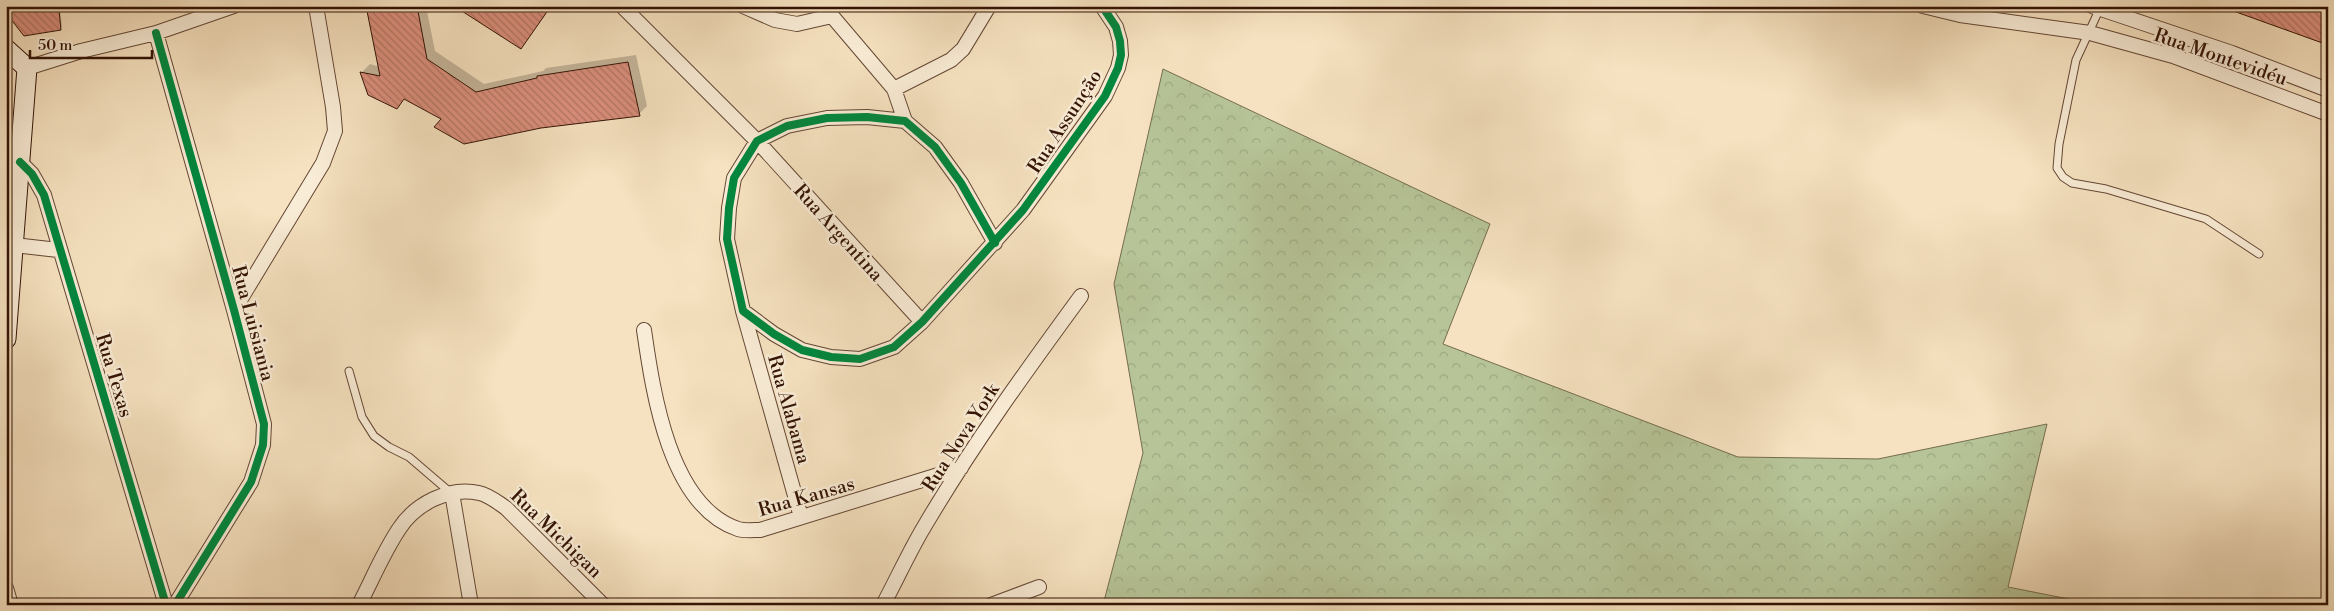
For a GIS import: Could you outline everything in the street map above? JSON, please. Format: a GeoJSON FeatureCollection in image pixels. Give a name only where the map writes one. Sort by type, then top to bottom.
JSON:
{"type":"FeatureCollection","features":[{"type":"Feature","properties":{"kind":"main road"},"geometry":{"type":"LineString","coordinates":[[6,49],[27,68],[20,162],[10,247],[6,339]]}},
{"type":"Feature","properties":{"kind":"street"},"geometry":{"type":"LineString","coordinates":[[195,20],[197,6]]}},
{"type":"Feature","properties":{"kind":"street"},"geometry":{"type":"LineString","coordinates":[[27,68],[81,51],[156,33],[234,6]]}},
{"type":"Feature","properties":{"kind":"street"},"geometry":{"type":"LineString","coordinates":[[234,310],[323,163],[335,130],[333,106],[316,6]]}},
{"type":"Feature","properties":{"kind":"street","name":"Rua Argentina"},"geometry":{"type":"LineString","coordinates":[[622,6],[757,141],[922,322]]}},
{"type":"Feature","properties":{"kind":"street"},"geometry":{"type":"LineString","coordinates":[[743,6],[775,20],[797,24],[828,11],[894,89],[906,120],[935,147],[961,182],[995,243]]}},
{"type":"Feature","properties":{"kind":"street"},"geometry":{"type":"LineString","coordinates":[[894,89],[951,60],[963,49],[989,6]]}},
{"type":"Feature","properties":{"kind":"street","name":"Rua Assunção"},"geometry":{"type":"LineString","coordinates":[[742,311],[774,334],[802,350],[831,357],[860,359],[877,355],[894,347],[922,322],[1023,210],[1105,96],[1118,68],[1121,55],[1120,41],[1116,28],[1102,6]]}},
{"type":"Feature","properties":{"kind":"street","name":"Rua Montevidéu"},"geometry":{"type":"LineString","coordinates":[[1923,6],[1960,15],[2090,32],[2172,56],[2328,114]]}},
{"type":"Feature","properties":{"kind":"street","name":"Rua Montevidéu"},"geometry":{"type":"LineString","coordinates":[[2096,7],[2232,53],[2328,90]]}},
{"type":"Feature","properties":{"kind":"street","name":"Rua Luisiania"},"geometry":{"type":"LineString","coordinates":[[156,33],[264,424],[263,445],[251,482],[175,605]]}},
{"type":"Feature","properties":{"kind":"street"},"geometry":{"type":"LineString","coordinates":[[757,141],[787,126],[827,118],[866,117],[906,120]]}},
{"type":"Feature","properties":{"kind":"street","name":"Rua Alabama"},"geometry":{"type":"LineString","coordinates":[[757,141],[734,178],[726,239],[742,311],[802,517]]}},
{"type":"Feature","properties":{"kind":"street","name":"Rua Texas"},"geometry":{"type":"LineString","coordinates":[[20,162],[32,174],[44,196],[58,250],[104,392],[144,535],[166,605]]}},
{"type":"Feature","properties":{"kind":"street"},"geometry":{"type":"LineString","coordinates":[[10,247],[58,250]]}},
{"type":"Feature","properties":{"kind":"street","name":"Rua Nova York"},"geometry":{"type":"LineString","coordinates":[[883,605],[923,528],[961,468],[1019,381],[1081,296]]}},
{"type":"Feature","properties":{"kind":"street","name":"Rua Kansas"},"geometry":{"type":"LineString","coordinates":[[644,330],[651,380],[660,418],[678,467],[699,501],[714,516],[739,530],[760,530],[961,468]]}},
{"type":"Feature","properties":{"kind":"street","name":"Rua Michigan"},"geometry":{"type":"LineString","coordinates":[[452,493],[465,491],[480,493],[493,498],[531,531],[603,605]]}},
{"type":"Feature","properties":{"kind":"street"},"geometry":{"type":"LineString","coordinates":[[359,605],[399,528],[423,505],[452,493],[471,605]]}},
{"type":"Feature","properties":{"kind":"street"},"geometry":{"type":"LineString","coordinates":[[991,605],[1039,587]]}},
{"type":"Feature","properties":{"kind":"street"},"geometry":{"type":"LineString","coordinates":[[6,588],[11,605]]}},
{"type":"Feature","properties":{"kind":"lane"},"geometry":{"type":"LineString","coordinates":[[2096,7],[2090,32],[2076,60],[2059,144],[2057,168],[2072,183],[2106,189],[2206,219],[2259,254]]}},
{"type":"Feature","properties":{"kind":"lane"},"geometry":{"type":"LineString","coordinates":[[349,371],[362,417],[374,436],[389,447],[409,457],[452,493]]}},
{"type":"Feature","properties":{"kind":"green space"},"geometry":{"type":"Polygon","coordinates":[[[1163,69],[1490,224],[1443,344],[1738,457],[1878,459],[2047,424],[2008,587],[2099,605],[1103,605],[1143,453],[1114,284],[1163,69]]]}},
{"type":"Feature","properties":{"kind":"building"},"geometry":{"type":"Polygon","coordinates":[[[6,6],[30,6],[34,12],[59,10],[61,30],[24,36],[6,13],[6,6]]]}},
{"type":"Feature","properties":{"kind":"building"},"geometry":{"type":"Polygon","coordinates":[[[366,6],[417,6],[427,59],[476,92],[537,78],[537,76],[628,62],[640,116],[541,128],[464,144],[434,127],[441,119],[404,99],[397,109],[368,95],[360,72],[380,76],[366,6]]]}},
{"type":"Feature","properties":{"kind":"building"},"geometry":{"type":"Polygon","coordinates":[[[454,6],[551,6],[521,49],[454,6]]]}},
{"type":"Feature","properties":{"kind":"building"},"geometry":{"type":"Polygon","coordinates":[[[2226,6],[2328,6],[2328,45],[2225,8],[2226,6]]]}},
{"type":"Feature","properties":{"kind":"cycle path"},"geometry":{"type":"LineString","coordinates":[[995,243],[961,183],[935,147],[905,121],[867,117],[827,118],[787,126],[757,141],[734,178],[729,208],[727,239],[743,311],[774,334],[802,350],[831,357],[860,359],[894,347],[922,322],[1023,210],[1105,96],[1118,68],[1121,55],[1116,27],[1102,6]]}},
{"type":"Feature","properties":{"kind":"cycle path"},"geometry":{"type":"LineString","coordinates":[[156,33],[264,424],[263,445],[251,482],[175,605]]}},
{"type":"Feature","properties":{"kind":"cycle path"},"geometry":{"type":"LineString","coordinates":[[20,162],[32,174],[44,195],[166,605]]}}]}
